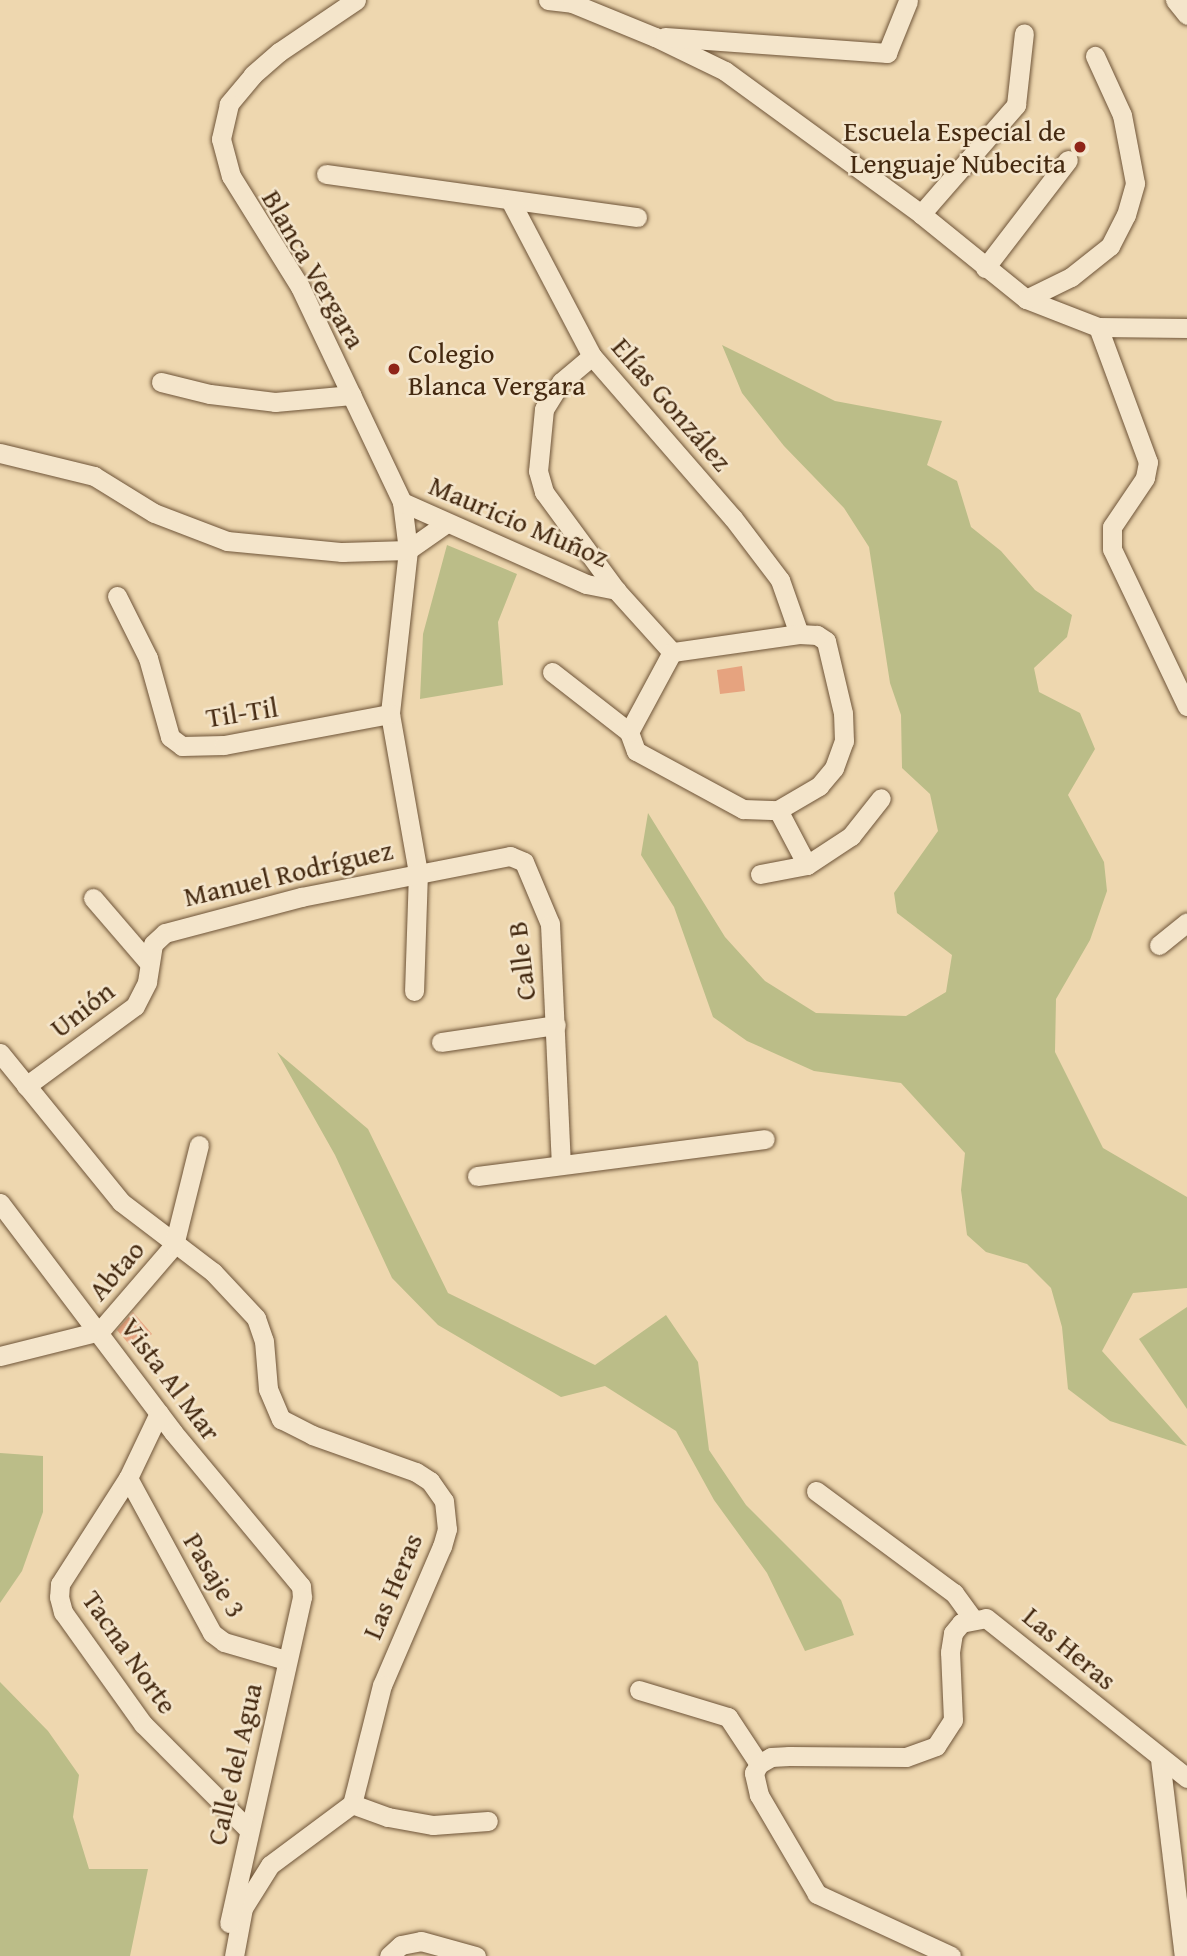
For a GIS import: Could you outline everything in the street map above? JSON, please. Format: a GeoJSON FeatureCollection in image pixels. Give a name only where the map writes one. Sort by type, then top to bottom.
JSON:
{"type":"FeatureCollection","features":[{"type":"Feature","properties":{"kind":"street","name":"Blanca Vergara"},"geometry":{"type":"LineString","coordinates":[[356,0],[279,52],[253,75],[229,104],[221,139],[230,176],[244,204],[300,287],[402,502],[408,550],[390,714],[418,872],[414,991]]}},
{"type":"Feature","properties":{"kind":"street"},"geometry":{"type":"LineString","coordinates":[[548,0],[572,2],[655,37],[725,71],[920,214],[1026,299],[1098,327],[1187,328]]}},
{"type":"Feature","properties":{"kind":"street"},"geometry":{"type":"LineString","coordinates":[[1175,0],[1187,15]]}},
{"type":"Feature","properties":{"kind":"street"},"geometry":{"type":"LineString","coordinates":[[655,37],[887,53],[908,1]]}},
{"type":"Feature","properties":{"kind":"street"},"geometry":{"type":"LineString","coordinates":[[920,214],[1016,105],[1024,33]]}},
{"type":"Feature","properties":{"kind":"street"},"geometry":{"type":"LineString","coordinates":[[1026,299],[1071,277],[1110,246],[1126,215],[1135,183],[1122,115],[1095,56]]}},
{"type":"Feature","properties":{"kind":"street"},"geometry":{"type":"LineString","coordinates":[[985,268],[1068,160]]}},
{"type":"Feature","properties":{"kind":"street"},"geometry":{"type":"LineString","coordinates":[[327,174],[511,202],[637,217]]}},
{"type":"Feature","properties":{"kind":"street","name":"Elías González"},"geometry":{"type":"LineString","coordinates":[[511,202],[592,356],[733,518],[780,580],[799,634]]}},
{"type":"Feature","properties":{"kind":"street"},"geometry":{"type":"LineString","coordinates":[[1098,327],[1148,462],[1146,478],[1112,527],[1112,549],[1187,706]]}},
{"type":"Feature","properties":{"kind":"street"},"geometry":{"type":"LineString","coordinates":[[592,356],[561,382],[544,409],[538,471],[544,492],[616,590],[671,652]]}},
{"type":"Feature","properties":{"kind":"street"},"geometry":{"type":"LineString","coordinates":[[161,382],[210,394],[275,402],[352,395]]}},
{"type":"Feature","properties":{"kind":"street"},"geometry":{"type":"LineString","coordinates":[[0,453],[93,476],[154,513],[227,541],[342,552],[408,550],[445,524]]}},
{"type":"Feature","properties":{"kind":"street","name":"Mauricio Muñoz"},"geometry":{"type":"LineString","coordinates":[[402,502],[445,524],[586,584],[616,590]]}},
{"type":"Feature","properties":{"kind":"street","name":"Til-Til"},"geometry":{"type":"LineString","coordinates":[[117,596],[149,658],[170,737],[182,746],[225,745],[390,714]]}},
{"type":"Feature","properties":{"kind":"street"},"geometry":{"type":"LineString","coordinates":[[552,672],[629,732],[636,751],[743,809],[778,810],[819,786],[834,768],[844,741],[831,652],[817,635],[799,634],[671,652]]}},
{"type":"Feature","properties":{"kind":"street"},"geometry":{"type":"LineString","coordinates":[[629,732],[671,652]]}},
{"type":"Feature","properties":{"kind":"street"},"geometry":{"type":"LineString","coordinates":[[760,874],[807,864],[850,836],[881,798]]}},
{"type":"Feature","properties":{"kind":"street"},"geometry":{"type":"LineString","coordinates":[[778,810],[807,864]]}},
{"type":"Feature","properties":{"kind":"street","name":"Calle B"},"geometry":{"type":"LineString","coordinates":[[418,872],[510,856],[524,862],[550,925],[561,1164]]}},
{"type":"Feature","properties":{"kind":"street","name":"Manuel Rodríguez"},"geometry":{"type":"LineString","coordinates":[[148,962],[153,944],[181,925],[418,872]]}},
{"type":"Feature","properties":{"kind":"street"},"geometry":{"type":"LineString","coordinates":[[93,898],[148,962]]}},
{"type":"Feature","properties":{"kind":"street"},"geometry":{"type":"LineString","coordinates":[[1159,945],[1187,922]]}},
{"type":"Feature","properties":{"kind":"street","name":"Unión"},"geometry":{"type":"LineString","coordinates":[[26,1086],[135,1006],[147,982],[148,962]]}},
{"type":"Feature","properties":{"kind":"street"},"geometry":{"type":"LineString","coordinates":[[442,1042],[556,1025]]}},
{"type":"Feature","properties":{"kind":"street","name":"Las Heras"},"geometry":{"type":"LineString","coordinates":[[0,1053],[121,1202],[174,1245],[214,1272],[256,1318],[264,1341],[270,1397],[281,1419],[312,1435],[416,1472],[430,1481],[444,1501],[447,1529],[442,1546],[382,1685],[363,1775],[352,1804]]}},
{"type":"Feature","properties":{"kind":"street"},"geometry":{"type":"LineString","coordinates":[[477,1176],[765,1139]]}},
{"type":"Feature","properties":{"kind":"street","name":"Abtao"},"geometry":{"type":"LineString","coordinates":[[0,1356],[100,1331],[174,1245],[199,1144]]}},
{"type":"Feature","properties":{"kind":"street","name":"Vista Al Mar"},"geometry":{"type":"LineString","coordinates":[[0,1203],[100,1331],[159,1413],[301,1586]]}},
{"type":"Feature","properties":{"kind":"street","name":"Tacna Norte"},"geometry":{"type":"LineString","coordinates":[[159,1413],[128,1478],[60,1584],[63,1612],[143,1724],[247,1828]]}},
{"type":"Feature","properties":{"kind":"street","name":"Pasaje 3"},"geometry":{"type":"LineString","coordinates":[[128,1478],[212,1633],[224,1643],[286,1660]]}},
{"type":"Feature","properties":{"kind":"street"},"geometry":{"type":"LineString","coordinates":[[816,1491],[954,1593],[973,1619],[961,1623],[950,1641],[955,1704],[946,1735],[936,1745],[906,1757],[771,1757],[759,1764],[754,1773],[759,1795],[817,1894],[951,1956]]}},
{"type":"Feature","properties":{"kind":"street","name":"Calle del Agua"},"geometry":{"type":"LineString","coordinates":[[229,1951],[247,1828],[302,1597],[301,1586]]}},
{"type":"Feature","properties":{"kind":"street","name":"Las Heras"},"geometry":{"type":"LineString","coordinates":[[973,1619],[1000,1626],[1160,1759],[1187,1778]]}},
{"type":"Feature","properties":{"kind":"street"},"geometry":{"type":"LineString","coordinates":[[639,1690],[728,1717],[759,1764]]}},
{"type":"Feature","properties":{"kind":"street"},"geometry":{"type":"LineString","coordinates":[[1160,1759],[1184,1956]]}},
{"type":"Feature","properties":{"kind":"street"},"geometry":{"type":"LineString","coordinates":[[229,1951],[243,1908],[270,1865],[352,1804],[388,1817],[433,1825],[488,1821]]}},
{"type":"Feature","properties":{"kind":"street"},"geometry":{"type":"LineString","coordinates":[[389,1956],[401,1945],[421,1941],[442,1950],[476,1956]]}},
{"type":"Feature","properties":{"kind":"green space"},"geometry":{"type":"Polygon","coordinates":[[[722,345],[835,401],[942,421],[927,465],[957,481],[971,527],[1001,551],[1035,590],[1072,615],[1067,637],[1034,668],[1039,692],[1080,713],[1095,749],[1068,795],[1104,862],[1107,891],[1090,940],[1056,999],[1055,1052],[1103,1148],[1187,1197],[1187,1288],[1133,1293],[1102,1351],[1187,1446],[1110,1421],[1068,1389],[1062,1327],[1051,1288],[1027,1264],[986,1252],[967,1235],[961,1190],[965,1153],[901,1083],[814,1071],[747,1041],[713,1017],[674,907],[641,855],[648,813],[725,937],[765,981],[816,1013],[906,1016],[946,992],[952,955],[897,913],[894,893],[938,831],[930,794],[902,768],[901,715],[890,683],[869,547],[844,508],[784,446],[742,393],[722,345]]]}},
{"type":"Feature","properties":{"kind":"green space"},"geometry":{"type":"Polygon","coordinates":[[[447,545],[517,574],[498,622],[503,685],[420,699],[423,634],[447,545]]]}},
{"type":"Feature","properties":{"kind":"green space"},"geometry":{"type":"Polygon","coordinates":[[[277,1052],[368,1129],[448,1293],[595,1365],[666,1315],[698,1362],[709,1450],[746,1505],[841,1600],[854,1635],[805,1651],[767,1573],[714,1500],[676,1431],[605,1386],[561,1397],[438,1325],[392,1278],[335,1155],[277,1052]]]}},
{"type":"Feature","properties":{"kind":"green space"},"geometry":{"type":"Polygon","coordinates":[[[1187,1307],[1187,1409],[1139,1339],[1187,1307]]]}},
{"type":"Feature","properties":{"kind":"green space"},"geometry":{"type":"Polygon","coordinates":[[[0,1453],[43,1456],[43,1512],[22,1571],[0,1603],[0,1453]]]}},
{"type":"Feature","properties":{"kind":"green space"},"geometry":{"type":"Polygon","coordinates":[[[0,1682],[48,1731],[79,1775],[73,1817],[89,1869],[148,1869],[130,1956],[0,1956],[0,1682]]]}},
{"type":"Feature","properties":{"kind":"building"},"geometry":{"type":"Polygon","coordinates":[[[742,666],[745,691],[720,694],[717,670],[742,666]]]}},
{"type":"Feature","properties":{"kind":"building"},"geometry":{"type":"Polygon","coordinates":[[[133,1312],[152,1334],[133,1349],[117,1330],[133,1312]]]}},
{"type":"Feature","properties":{"kind":"place","name":"Escuela Especial de Lenguaje Nubecita"},"geometry":{"type":"Point","coordinates":[1080,147]}},
{"type":"Feature","properties":{"kind":"place","name":"Colegio Blanca Vergara"},"geometry":{"type":"Point","coordinates":[394,369]}}]}
